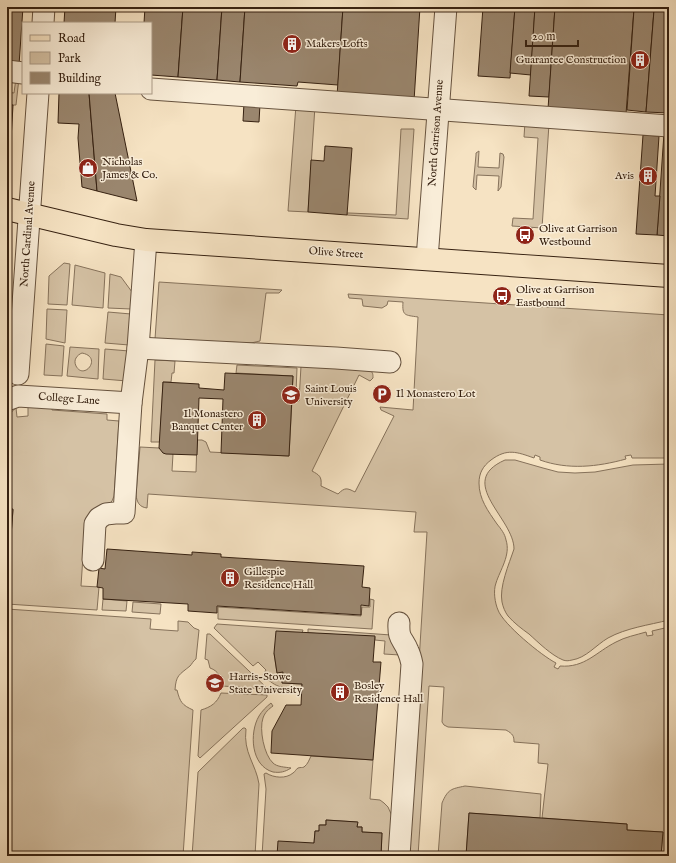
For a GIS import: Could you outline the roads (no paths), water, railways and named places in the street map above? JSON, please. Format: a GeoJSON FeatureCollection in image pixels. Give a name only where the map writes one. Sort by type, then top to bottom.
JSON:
{"type":"FeatureCollection","features":[{"type":"Feature","properties":{"kind":"main road","name":"Olive Street"},"geometry":{"type":"LineString","coordinates":[[7,209],[116,235],[146,240],[669,276]]}},
{"type":"Feature","properties":{"kind":"street"},"geometry":{"type":"LineString","coordinates":[[43,22],[44,7]]}},
{"type":"Feature","properties":{"kind":"street","name":"North Garrison Avenue"},"geometry":{"type":"LineString","coordinates":[[427,259],[446,7]]}},
{"type":"Feature","properties":{"kind":"street"},"geometry":{"type":"LineString","coordinates":[[7,71],[22,73]]}},
{"type":"Feature","properties":{"kind":"street"},"geometry":{"type":"LineString","coordinates":[[152,89],[669,126]]}},
{"type":"Feature","properties":{"kind":"street","name":"North Cardinal Avenue"},"geometry":{"type":"LineString","coordinates":[[18,374],[38,94]]}},
{"type":"Feature","properties":{"kind":"street"},"geometry":{"type":"LineString","coordinates":[[93,560],[95,524],[99,518],[106,514],[124,513],[131,403],[138,348],[146,240]]}},
{"type":"Feature","properties":{"kind":"street"},"geometry":{"type":"LineString","coordinates":[[138,348],[286,355],[390,362]]}},
{"type":"Feature","properties":{"kind":"street","name":"College Lane"},"geometry":{"type":"LineString","coordinates":[[7,400],[18,396],[131,403]]}},
{"type":"Feature","properties":{"kind":"street"},"geometry":{"type":"LineString","coordinates":[[399,623],[399,632],[409,652],[412,664],[399,856]]}},
{"type":"Feature","properties":{"kind":"place","name":"Makers Lofts"},"geometry":{"type":"Point","coordinates":[292,44]}},
{"type":"Feature","properties":{"kind":"place","name":"Guarantee Construction"},"geometry":{"type":"Point","coordinates":[640,60]}},
{"type":"Feature","properties":{"kind":"place","name":"Nicholas James & Co."},"geometry":{"type":"Point","coordinates":[88,168]}},
{"type":"Feature","properties":{"kind":"place","name":"Avis"},"geometry":{"type":"Point","coordinates":[648,176]}},
{"type":"Feature","properties":{"kind":"place","name":"Olive at Garrison Westbound"},"geometry":{"type":"Point","coordinates":[525,235]}},
{"type":"Feature","properties":{"kind":"place","name":"Olive at Garrison Eastbound"},"geometry":{"type":"Point","coordinates":[502,296]}},
{"type":"Feature","properties":{"kind":"place","name":"Il Monastero Lot"},"geometry":{"type":"Point","coordinates":[382,394]}},
{"type":"Feature","properties":{"kind":"place","name":"Saint Louis University"},"geometry":{"type":"Point","coordinates":[291,395]}},
{"type":"Feature","properties":{"kind":"place","name":"Il Monastero Banquet Center"},"geometry":{"type":"Point","coordinates":[257,420]}},
{"type":"Feature","properties":{"kind":"place","name":"Gillespie Residence Hall"},"geometry":{"type":"Point","coordinates":[230,578]}},
{"type":"Feature","properties":{"kind":"place","name":"Harris-Stowe State University"},"geometry":{"type":"Point","coordinates":[215,683]}},
{"type":"Feature","properties":{"kind":"place","name":"Bosley Residence Hall"},"geometry":{"type":"Point","coordinates":[340,692]}}]}
